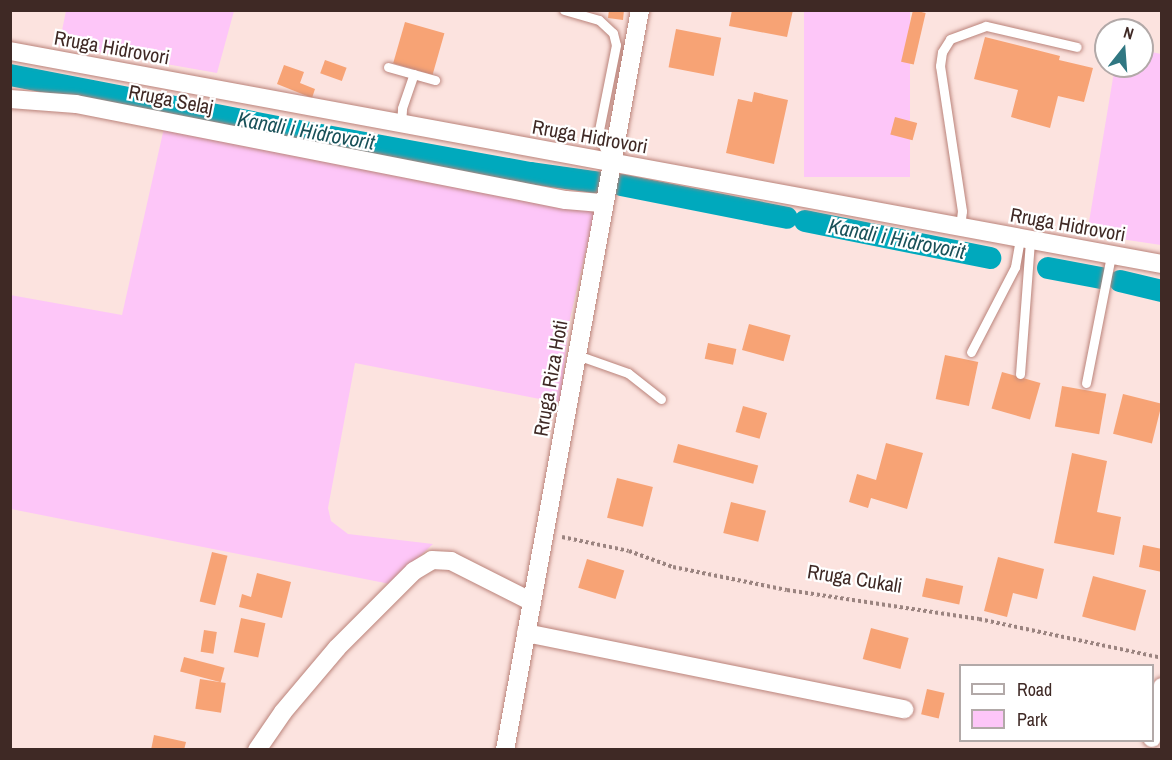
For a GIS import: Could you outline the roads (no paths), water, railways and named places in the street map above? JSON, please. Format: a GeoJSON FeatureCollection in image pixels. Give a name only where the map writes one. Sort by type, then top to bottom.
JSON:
{"type":"FeatureCollection","features":[{"type":"Feature","properties":{"kind":"street","name":"Rruga Riza Hoti"},"geometry":{"type":"LineString","coordinates":[[505,750],[640,10]]}},
{"type":"Feature","properties":{"kind":"street","name":"Rruga Hidrovori"},"geometry":{"type":"LineString","coordinates":[[10,51],[1161,264]]}},
{"type":"Feature","properties":{"kind":"street","name":"Rruga Selaj"},"geometry":{"type":"LineString","coordinates":[[10,99],[76,104],[566,200],[604,203]]}},
{"type":"Feature","properties":{"kind":"street"},"geometry":{"type":"LineString","coordinates":[[257,750],[283,712],[337,648],[414,571],[432,560],[451,561],[532,602]]}},
{"type":"Feature","properties":{"kind":"street"},"geometry":{"type":"LineString","coordinates":[[526,633],[904,710]]}},
{"type":"Feature","properties":{"kind":"street"},"geometry":{"type":"LineString","coordinates":[[1154,727],[1161,687]]}},
{"type":"Feature","properties":{"kind":"lane"},"geometry":{"type":"LineString","coordinates":[[564,10],[599,20],[613,33],[616,45],[598,135],[612,162]]}},
{"type":"Feature","properties":{"kind":"lane"},"geometry":{"type":"LineString","coordinates":[[960,227],[962,211],[940,66],[942,52],[950,39],[986,26],[1077,47]]}},
{"type":"Feature","properties":{"kind":"lane"},"geometry":{"type":"LineString","coordinates":[[388,67],[435,81]]}},
{"type":"Feature","properties":{"kind":"lane"},"geometry":{"type":"LineString","coordinates":[[401,124],[402,108],[414,74]]}},
{"type":"Feature","properties":{"kind":"lane"},"geometry":{"type":"LineString","coordinates":[[971,351],[1015,267],[1025,239]]}},
{"type":"Feature","properties":{"kind":"lane"},"geometry":{"type":"LineString","coordinates":[[1020,374],[1025,239]]}},
{"type":"Feature","properties":{"kind":"lane"},"geometry":{"type":"LineString","coordinates":[[1086,383],[1111,255]]}},
{"type":"Feature","properties":{"kind":"lane"},"geometry":{"type":"LineString","coordinates":[[577,355],[628,373],[660,399]]}},
{"type":"Feature","properties":{"kind":"waterway","name":"Kanali i Hidrovorit"},"geometry":{"type":"LineString","coordinates":[[10,75],[288,129],[530,173],[602,183]]}},
{"type":"Feature","properties":{"kind":"waterway","name":"Kanali i Hidrovorit"},"geometry":{"type":"LineString","coordinates":[[621,185],[787,218]]}},
{"type":"Feature","properties":{"kind":"waterway","name":"Kanali i Hidrovorit"},"geometry":{"type":"LineString","coordinates":[[805,221],[990,258]]}},
{"type":"Feature","properties":{"kind":"waterway","name":"Kanali i Hidrovorit"},"geometry":{"type":"LineString","coordinates":[[1048,268],[1101,278]]}},
{"type":"Feature","properties":{"kind":"waterway","name":"Kanali i Hidrovorit"},"geometry":{"type":"LineString","coordinates":[[1120,281],[1162,291]]}}]}
